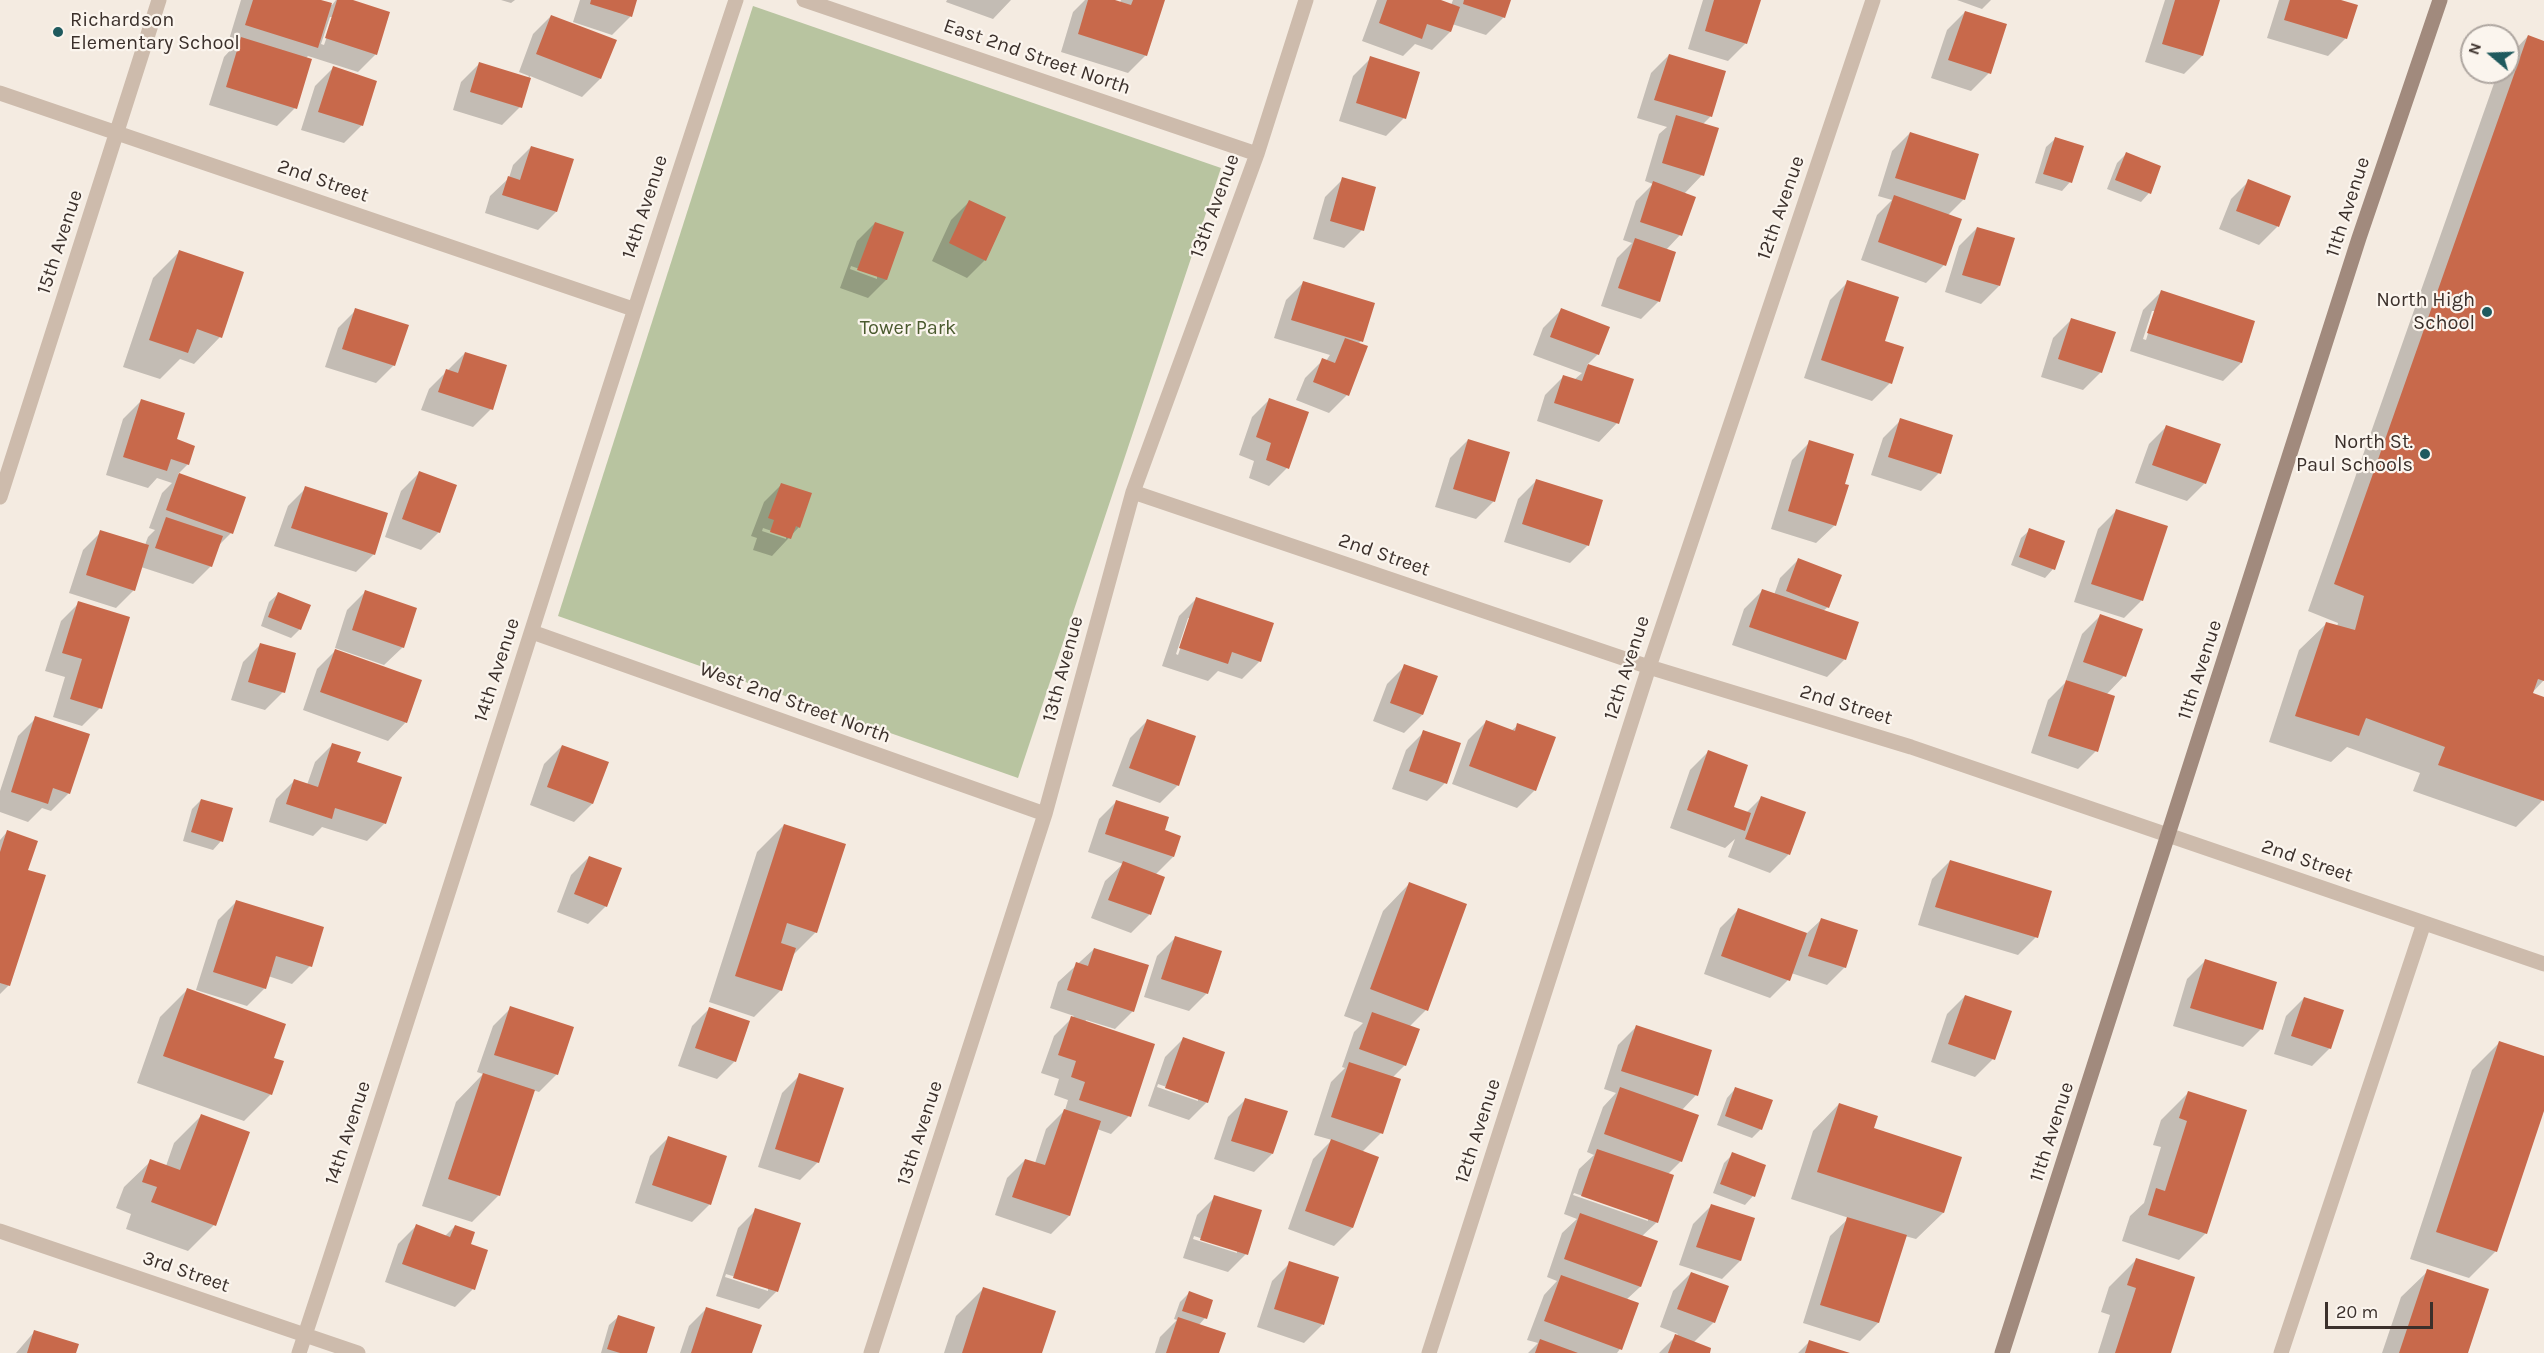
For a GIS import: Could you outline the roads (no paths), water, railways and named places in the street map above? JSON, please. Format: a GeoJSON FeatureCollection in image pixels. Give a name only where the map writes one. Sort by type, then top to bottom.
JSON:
{"type":"FeatureCollection","features":[{"type":"Feature","properties":{"kind":"street","name":"15th Avenue"},"geometry":{"type":"LineString","coordinates":[[0,497],[159,0]]}},
{"type":"Feature","properties":{"kind":"street","name":"14th Avenue"},"geometry":{"type":"LineString","coordinates":[[299,1353],[532,632],[633,309],[736,0]]}},
{"type":"Feature","properties":{"kind":"street","name":"East 2nd Street North"},"geometry":{"type":"LineString","coordinates":[[804,0],[1257,154]]}},
{"type":"Feature","properties":{"kind":"street","name":"13th Avenue"},"geometry":{"type":"LineString","coordinates":[[871,1353],[1045,814],[1133,492],[1257,154],[1306,0]]}},
{"type":"Feature","properties":{"kind":"street","name":"12th Avenue"},"geometry":{"type":"LineString","coordinates":[[1429,1353],[1649,667],[1874,0]]}},
{"type":"Feature","properties":{"kind":"street","name":"11th Avenue"},"geometry":{"type":"LineString","coordinates":[[2002,1353],[2356,250],[2440,0]]}},
{"type":"Feature","properties":{"kind":"street","name":"2nd Street"},"geometry":{"type":"LineString","coordinates":[[0,93],[633,309]]}},
{"type":"Feature","properties":{"kind":"street","name":"2nd Street"},"geometry":{"type":"LineString","coordinates":[[1133,492],[1649,667],[1911,747],[2544,964]]}},
{"type":"Feature","properties":{"kind":"street","name":"West 2nd Street North"},"geometry":{"type":"LineString","coordinates":[[532,632],[1045,814]]}},
{"type":"Feature","properties":{"kind":"street"},"geometry":{"type":"LineString","coordinates":[[2281,1353],[2424,923]]}},
{"type":"Feature","properties":{"kind":"street","name":"3rd Street"},"geometry":{"type":"LineString","coordinates":[[0,1231],[358,1353]]}},
{"type":"Feature","properties":{"kind":"place","name":"Richardson Elementary School"},"geometry":{"type":"Point","coordinates":[58,32]}},
{"type":"Feature","properties":{"kind":"place","name":"North High School"},"geometry":{"type":"Point","coordinates":[2487,312]}},
{"type":"Feature","properties":{"kind":"place","name":"North St. Paul Schools"},"geometry":{"type":"Point","coordinates":[2425,454]}},
{"type":"Feature","properties":{"kind":"park label","name":"Tower Park"},"geometry":{"type":"Point","coordinates":[908,328]}}]}
